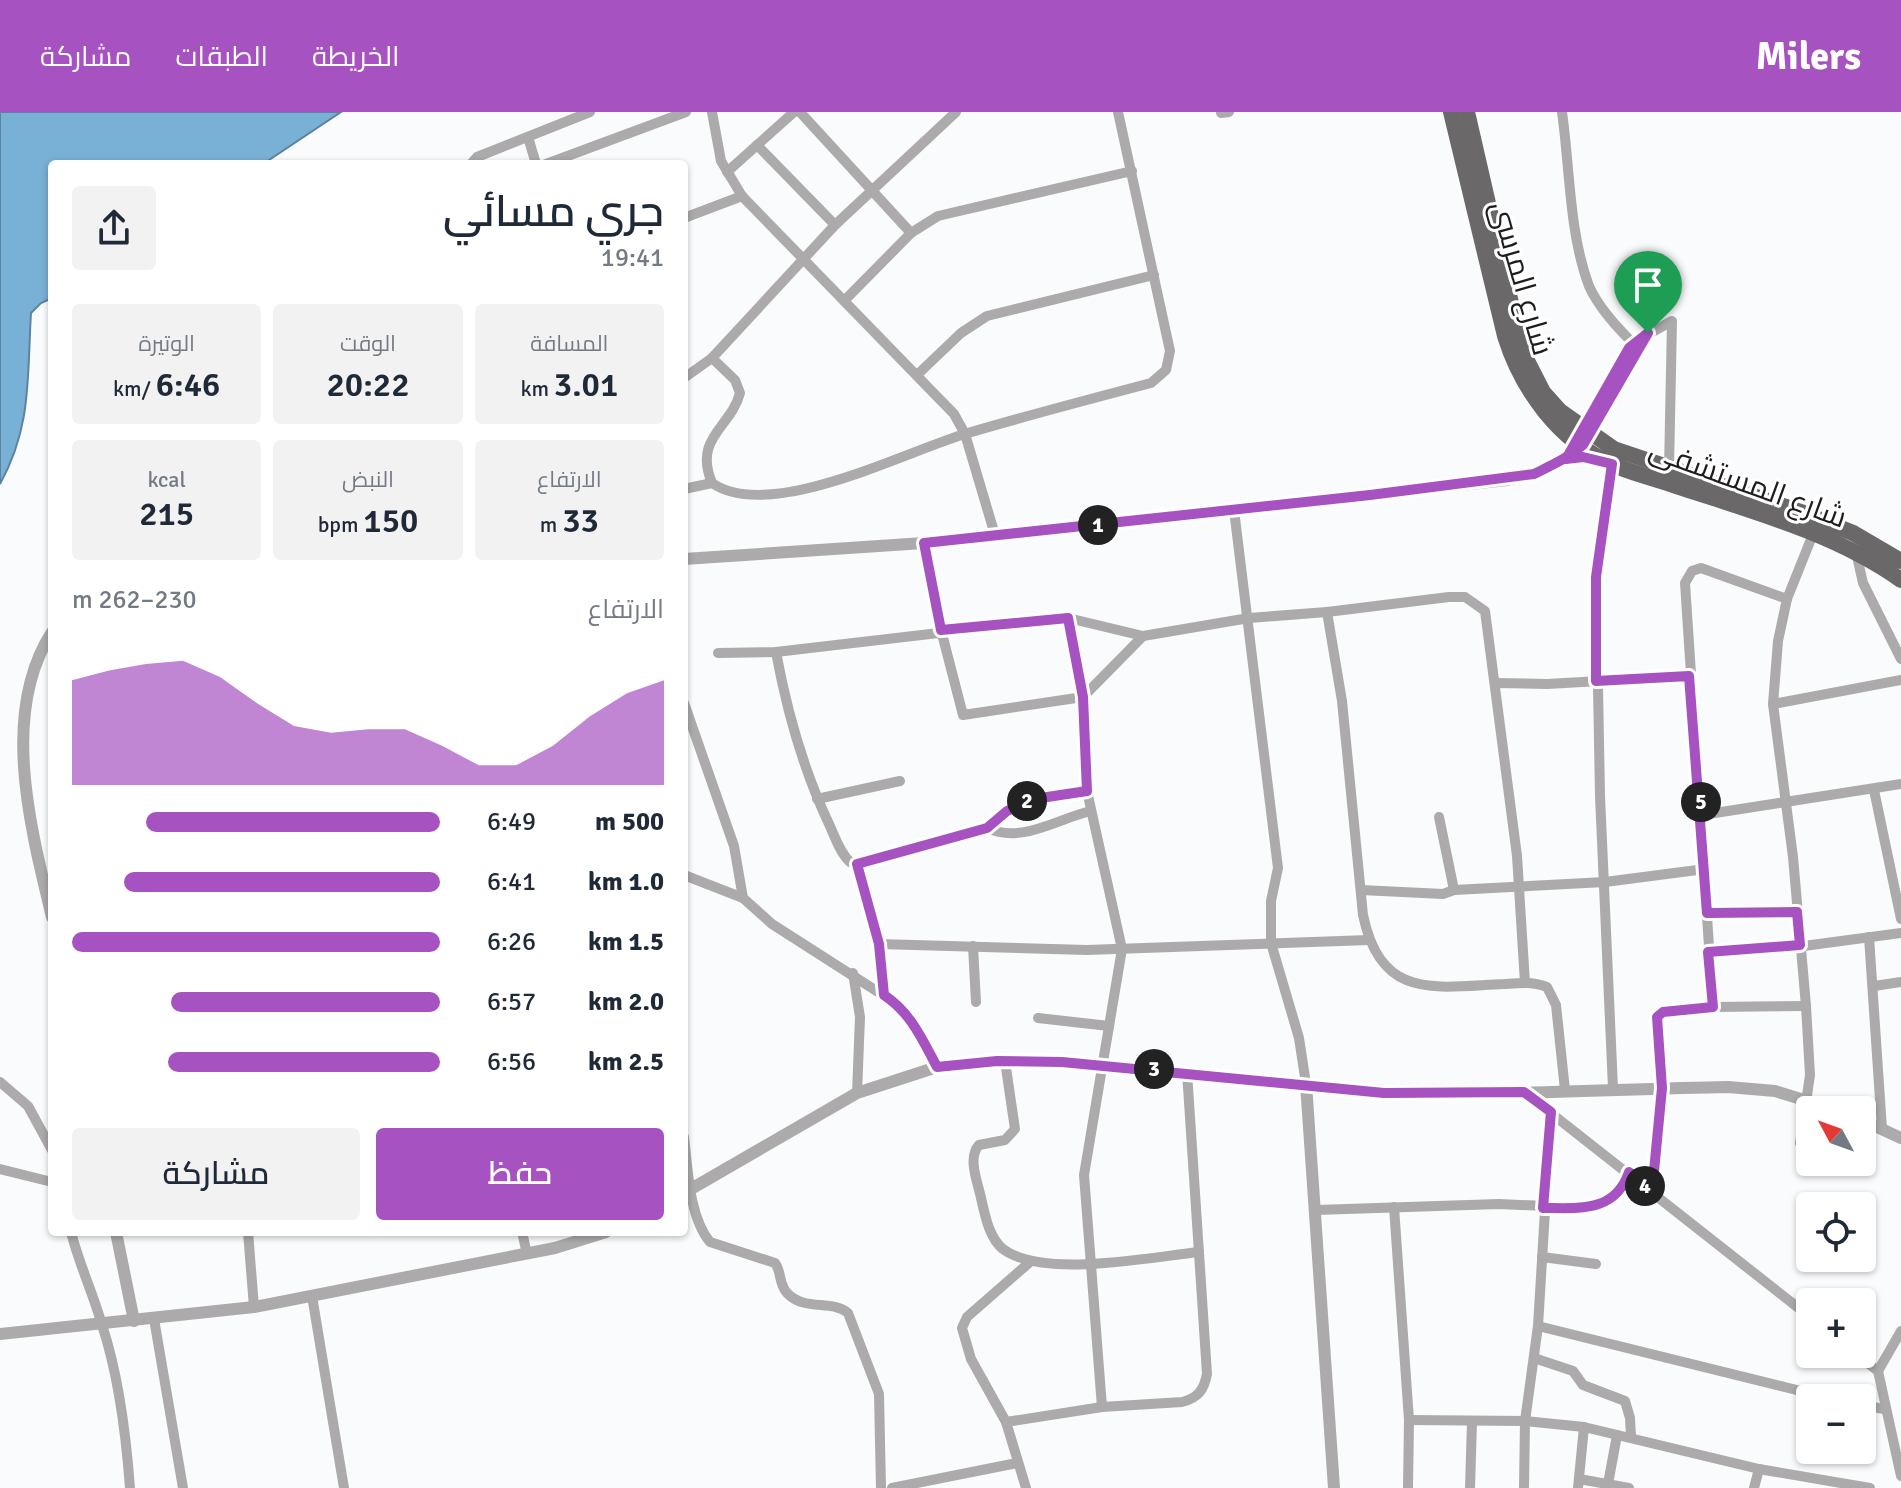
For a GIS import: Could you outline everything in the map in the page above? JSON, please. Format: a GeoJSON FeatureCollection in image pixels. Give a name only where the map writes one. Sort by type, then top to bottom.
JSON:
{"type":"FeatureCollection","features":[{"type":"Feature","properties":{"kind":"main road","name":"شارع المرسى"},"geometry":{"type":"LineString","coordinates":[[1451,112],[1511,355],[1538,405],[1583,437]]}},
{"type":"Feature","properties":{"kind":"main road","name":"شارع المرسى"},"geometry":{"type":"LineString","coordinates":[[1467,112],[1522,351],[1546,396],[1583,437]]}},
{"type":"Feature","properties":{"kind":"main road","name":"شارع المستشفى"},"geometry":{"type":"LineString","coordinates":[[1583,437],[1609,463],[1813,534],[1856,552],[1901,580]]}},
{"type":"Feature","properties":{"kind":"main road","name":"شارع المستشفى"},"geometry":{"type":"LineString","coordinates":[[1583,437],[1801,512],[1853,533],[1901,561]]}},
{"type":"Feature","properties":{"kind":"street"},"geometry":{"type":"LineString","coordinates":[[474,160],[590,112]]}},
{"type":"Feature","properties":{"kind":"street"},"geometry":{"type":"LineString","coordinates":[[557,160],[686,112]]}},
{"type":"Feature","properties":{"kind":"street"},"geometry":{"type":"LineString","coordinates":[[712,112],[714,136],[727,172],[742,196],[948,405],[965,434],[995,535]]}},
{"type":"Feature","properties":{"kind":"street"},"geometry":{"type":"LineString","coordinates":[[727,172],[797,112],[873,189],[911,233]]}},
{"type":"Feature","properties":{"kind":"street"},"geometry":{"type":"LineString","coordinates":[[688,375],[712,358],[835,225],[956,112]]}},
{"type":"Feature","properties":{"kind":"street"},"geometry":{"type":"LineString","coordinates":[[688,488],[712,483],[739,495],[828,483],[965,434],[1159,378],[1169,361],[1170,351],[1118,112]]}},
{"type":"Feature","properties":{"kind":"street"},"geometry":{"type":"LineString","coordinates":[[1562,112],[1586,274],[1597,300],[1636,346]]}},
{"type":"Feature","properties":{"kind":"street"},"geometry":{"type":"LineString","coordinates":[[528,137],[535,160]]}},
{"type":"Feature","properties":{"kind":"street"},"geometry":{"type":"LineString","coordinates":[[757,145],[835,225]]}},
{"type":"Feature","properties":{"kind":"street"},"geometry":{"type":"LineString","coordinates":[[844,301],[911,233],[948,212],[1132,171]]}},
{"type":"Feature","properties":{"kind":"street"},"geometry":{"type":"LineString","coordinates":[[688,216],[742,196]]}},
{"type":"Feature","properties":{"kind":"street"},"geometry":{"type":"LineString","coordinates":[[918,374],[961,333],[987,316],[1154,275]]}},
{"type":"Feature","properties":{"kind":"street"},"geometry":{"type":"LineString","coordinates":[[688,559],[924,543],[1507,480],[1534,474],[1566,459],[1583,437],[1636,346],[1648,333],[1672,321],[1669,469]]}},
{"type":"Feature","properties":{"kind":"street"},"geometry":{"type":"LineString","coordinates":[[712,358],[735,380],[740,393],[709,447],[707,471],[712,483]]}},
{"type":"Feature","properties":{"kind":"street"},"geometry":{"type":"LineString","coordinates":[[1566,459],[1609,463],[1596,577],[1596,681],[1613,1088]]}},
{"type":"Feature","properties":{"kind":"street"},"geometry":{"type":"LineString","coordinates":[[1234,510],[1278,868],[1271,901],[1271,943],[1290,1002],[1306,1084],[1334,1488]]}},
{"type":"Feature","properties":{"kind":"street"},"geometry":{"type":"LineString","coordinates":[[1808,1096],[1806,1006],[1773,704],[1778,641],[1787,599],[1813,534]]}},
{"type":"Feature","properties":{"kind":"street"},"geometry":{"type":"LineString","coordinates":[[924,543],[941,630],[963,715],[1083,697],[1143,636]]}},
{"type":"Feature","properties":{"kind":"street"},"geometry":{"type":"LineString","coordinates":[[1856,552],[1863,583],[1901,659]]}},
{"type":"Feature","properties":{"kind":"street"},"geometry":{"type":"LineString","coordinates":[[1713,1007],[1685,583],[1692,571],[1701,568],[1787,599]]}},
{"type":"Feature","properties":{"kind":"street"},"geometry":{"type":"LineString","coordinates":[[718,653],[776,652],[941,630],[1068,618],[1143,636],[1249,618],[1465,597],[1485,611],[1520,887],[1525,983]]}},
{"type":"Feature","properties":{"kind":"street"},"geometry":{"type":"LineString","coordinates":[[1327,612],[1342,701],[1369,940],[1390,970],[1412,985],[1543,985],[1553,994],[1565,1090]]}},
{"type":"Feature","properties":{"kind":"street"},"geometry":{"type":"LineString","coordinates":[[1068,618],[1083,697],[1087,791],[1122,949],[1084,1175],[1102,1407]]}},
{"type":"Feature","properties":{"kind":"street"},"geometry":{"type":"LineString","coordinates":[[48,638],[26,671],[13,726],[31,832],[48,901]]}},
{"type":"Feature","properties":{"kind":"street"},"geometry":{"type":"LineString","coordinates":[[776,652],[791,724],[817,799],[844,855],[857,864],[879,944],[884,995]]}},
{"type":"Feature","properties":{"kind":"street"},"geometry":{"type":"LineString","coordinates":[[1495,683],[1689,676]]}},
{"type":"Feature","properties":{"kind":"street"},"geometry":{"type":"LineString","coordinates":[[1773,704],[1901,680]]}},
{"type":"Feature","properties":{"kind":"street"},"geometry":{"type":"LineString","coordinates":[[688,714],[734,846],[743,898]]}},
{"type":"Feature","properties":{"kind":"street"},"geometry":{"type":"LineString","coordinates":[[817,799],[900,781]]}},
{"type":"Feature","properties":{"kind":"street"},"geometry":{"type":"LineString","coordinates":[[1702,815],[1901,784]]}},
{"type":"Feature","properties":{"kind":"street"},"geometry":{"type":"LineString","coordinates":[[1874,790],[1901,919]]}},
{"type":"Feature","properties":{"kind":"street"},"geometry":{"type":"LineString","coordinates":[[857,864],[987,828],[1016,806],[1034,799],[1087,791]]}},
{"type":"Feature","properties":{"kind":"street"},"geometry":{"type":"LineString","coordinates":[[987,828],[1006,835],[1023,834],[1091,811]]}},
{"type":"Feature","properties":{"kind":"street"},"geometry":{"type":"LineString","coordinates":[[1439,817],[1454,890]]}},
{"type":"Feature","properties":{"kind":"street"},"geometry":{"type":"LineString","coordinates":[[1361,890],[1443,894],[1454,890],[1605,882],[1705,869]]}},
{"type":"Feature","properties":{"kind":"street"},"geometry":{"type":"LineString","coordinates":[[688,877],[743,898],[793,939],[853,973],[900,1006],[914,1024],[937,1067]]}},
{"type":"Feature","properties":{"kind":"street"},"geometry":{"type":"LineString","coordinates":[[1707,913],[1797,912]]}},
{"type":"Feature","properties":{"kind":"street"},"geometry":{"type":"LineString","coordinates":[[1708,952],[1901,933]]}},
{"type":"Feature","properties":{"kind":"street"},"geometry":{"type":"LineString","coordinates":[[1869,937],[1882,1129]]}},
{"type":"Feature","properties":{"kind":"street"},"geometry":{"type":"LineString","coordinates":[[879,944],[1122,949],[1369,940]]}},
{"type":"Feature","properties":{"kind":"street"},"geometry":{"type":"LineString","coordinates":[[973,946],[976,1002]]}},
{"type":"Feature","properties":{"kind":"street"},"geometry":{"type":"LineString","coordinates":[[853,973],[860,1017],[857,1093]]}},
{"type":"Feature","properties":{"kind":"street"},"geometry":{"type":"LineString","coordinates":[[1874,986],[1901,982]]}},
{"type":"Feature","properties":{"kind":"street"},"geometry":{"type":"LineString","coordinates":[[1652,1192],[1662,1088],[1659,1013],[1713,1007],[1806,1006]]}},
{"type":"Feature","properties":{"kind":"street"},"geometry":{"type":"LineString","coordinates":[[1038,1018],[1109,1026]]}},
{"type":"Feature","properties":{"kind":"street"},"geometry":{"type":"LineString","coordinates":[[1005,1061],[1015,1129],[1005,1140],[979,1145],[973,1156],[993,1238],[1001,1248],[1030,1262],[1092,1262],[1199,1252]]}},
{"type":"Feature","properties":{"kind":"street"},"geometry":{"type":"LineString","coordinates":[[881,1488],[879,1394],[848,1313],[840,1307],[809,1306],[794,1299],[781,1284],[779,1267],[771,1260],[710,1242],[688,1191],[857,1093],[937,1067],[1005,1061],[1187,1072],[1384,1093],[1662,1088],[1750,1089],[1796,1097]]}},
{"type":"Feature","properties":{"kind":"street"},"geometry":{"type":"LineString","coordinates":[[1006,1422],[1102,1407],[1182,1402],[1192,1399],[1204,1386],[1207,1374],[1187,1072]]}},
{"type":"Feature","properties":{"kind":"street"},"geometry":{"type":"LineString","coordinates":[[0,1082],[28,1106],[48,1143]]}},
{"type":"Feature","properties":{"kind":"street"},"geometry":{"type":"LineString","coordinates":[[1524,1092],[1796,1306]]}},
{"type":"Feature","properties":{"kind":"street"},"geometry":{"type":"LineString","coordinates":[[1524,1488],[1525,1421],[1538,1326],[1551,1112]]}},
{"type":"Feature","properties":{"kind":"street"},"geometry":{"type":"LineString","coordinates":[[1876,1126],[1901,1138]]}},
{"type":"Feature","properties":{"kind":"street"},"geometry":{"type":"LineString","coordinates":[[0,1169],[48,1181]]}},
{"type":"Feature","properties":{"kind":"street"},"geometry":{"type":"LineString","coordinates":[[1316,1210],[1499,1204],[1589,1208],[1611,1200],[1625,1185],[1629,1172]]}},
{"type":"Feature","properties":{"kind":"street"},"geometry":{"type":"LineString","coordinates":[[1394,1207],[1409,1420],[1408,1488]]}},
{"type":"Feature","properties":{"kind":"street"},"geometry":{"type":"LineString","coordinates":[[72,1236],[80,1268],[102,1325],[120,1411],[130,1488]]}},
{"type":"Feature","properties":{"kind":"street"},"geometry":{"type":"LineString","coordinates":[[117,1236],[134,1321]]}},
{"type":"Feature","properties":{"kind":"street"},"geometry":{"type":"LineString","coordinates":[[248,1236],[254,1307]]}},
{"type":"Feature","properties":{"kind":"street"},"geometry":{"type":"LineString","coordinates":[[523,1236],[527,1254]]}},
{"type":"Feature","properties":{"kind":"street"},"geometry":{"type":"LineString","coordinates":[[0,1334],[254,1307],[527,1254],[592,1236]]}},
{"type":"Feature","properties":{"kind":"street"},"geometry":{"type":"LineString","coordinates":[[1542,1257],[1596,1264]]}},
{"type":"Feature","properties":{"kind":"street"},"geometry":{"type":"LineString","coordinates":[[1026,1488],[1006,1422],[971,1359],[962,1328],[967,1317],[1030,1262]]}},
{"type":"Feature","properties":{"kind":"street"},"geometry":{"type":"LineString","coordinates":[[312,1296],[344,1488]]}},
{"type":"Feature","properties":{"kind":"street"},"geometry":{"type":"LineString","coordinates":[[154,1319],[183,1488]]}},
{"type":"Feature","properties":{"kind":"street"},"geometry":{"type":"LineString","coordinates":[[1538,1326],[1796,1390]]}},
{"type":"Feature","properties":{"kind":"street"},"geometry":{"type":"LineString","coordinates":[[1901,1331],[1878,1371],[1901,1476]]}},
{"type":"Feature","properties":{"kind":"street"},"geometry":{"type":"LineString","coordinates":[[1534,1358],[1573,1371],[1583,1385],[1625,1401],[1631,1437]]}},
{"type":"Feature","properties":{"kind":"street"},"geometry":{"type":"LineString","coordinates":[[1874,1368],[1878,1371]]}},
{"type":"Feature","properties":{"kind":"street"},"geometry":{"type":"LineString","coordinates":[[1876,1408],[1884,1409]]}},
{"type":"Feature","properties":{"kind":"street"},"geometry":{"type":"LineString","coordinates":[[1409,1420],[1525,1421],[1584,1427],[1759,1469],[1870,1488]]}},
{"type":"Feature","properties":{"kind":"street"},"geometry":{"type":"LineString","coordinates":[[1470,1488],[1472,1422]]}},
{"type":"Feature","properties":{"kind":"street"},"geometry":{"type":"LineString","coordinates":[[1584,1427],[1579,1484],[1629,1488]]}},
{"type":"Feature","properties":{"kind":"street"},"geometry":{"type":"LineString","coordinates":[[1608,1484],[1617,1435]]}},
{"type":"Feature","properties":{"kind":"street"},"geometry":{"type":"LineString","coordinates":[[892,1488],[1017,1463]]}},
{"type":"Feature","properties":{"kind":"street"},"geometry":{"type":"LineString","coordinates":[[1754,1488],[1759,1469]]}},
{"type":"Feature","properties":{"kind":"water"},"geometry":{"type":"Polygon","coordinates":[[[0,112],[341,112],[269,160],[48,160],[48,300],[31,313],[23,422],[0,484],[0,112]]]}},
{"type":"Feature","properties":{"kind":"route"},"geometry":{"type":"LineString","coordinates":[[1648,333],[1583,445],[1566,459],[1534,474],[1507,480],[924,543],[941,630],[1068,618],[1083,697],[1087,791],[1034,799],[997,817],[987,828],[857,864],[879,944],[884,995],[900,1006],[914,1024],[937,1067],[997,1061],[1062,1062],[1384,1093],[1524,1092],[1551,1112],[1543,1208],[1589,1208],[1611,1200],[1625,1185],[1629,1172],[1652,1192],[1662,1088],[1659,1013],[1713,1007],[1708,952],[1800,945],[1797,912],[1707,913],[1702,815],[1689,676],[1596,681],[1596,577],[1612,464],[1583,457],[1566,459],[1632,343],[1648,333]]}}]}
